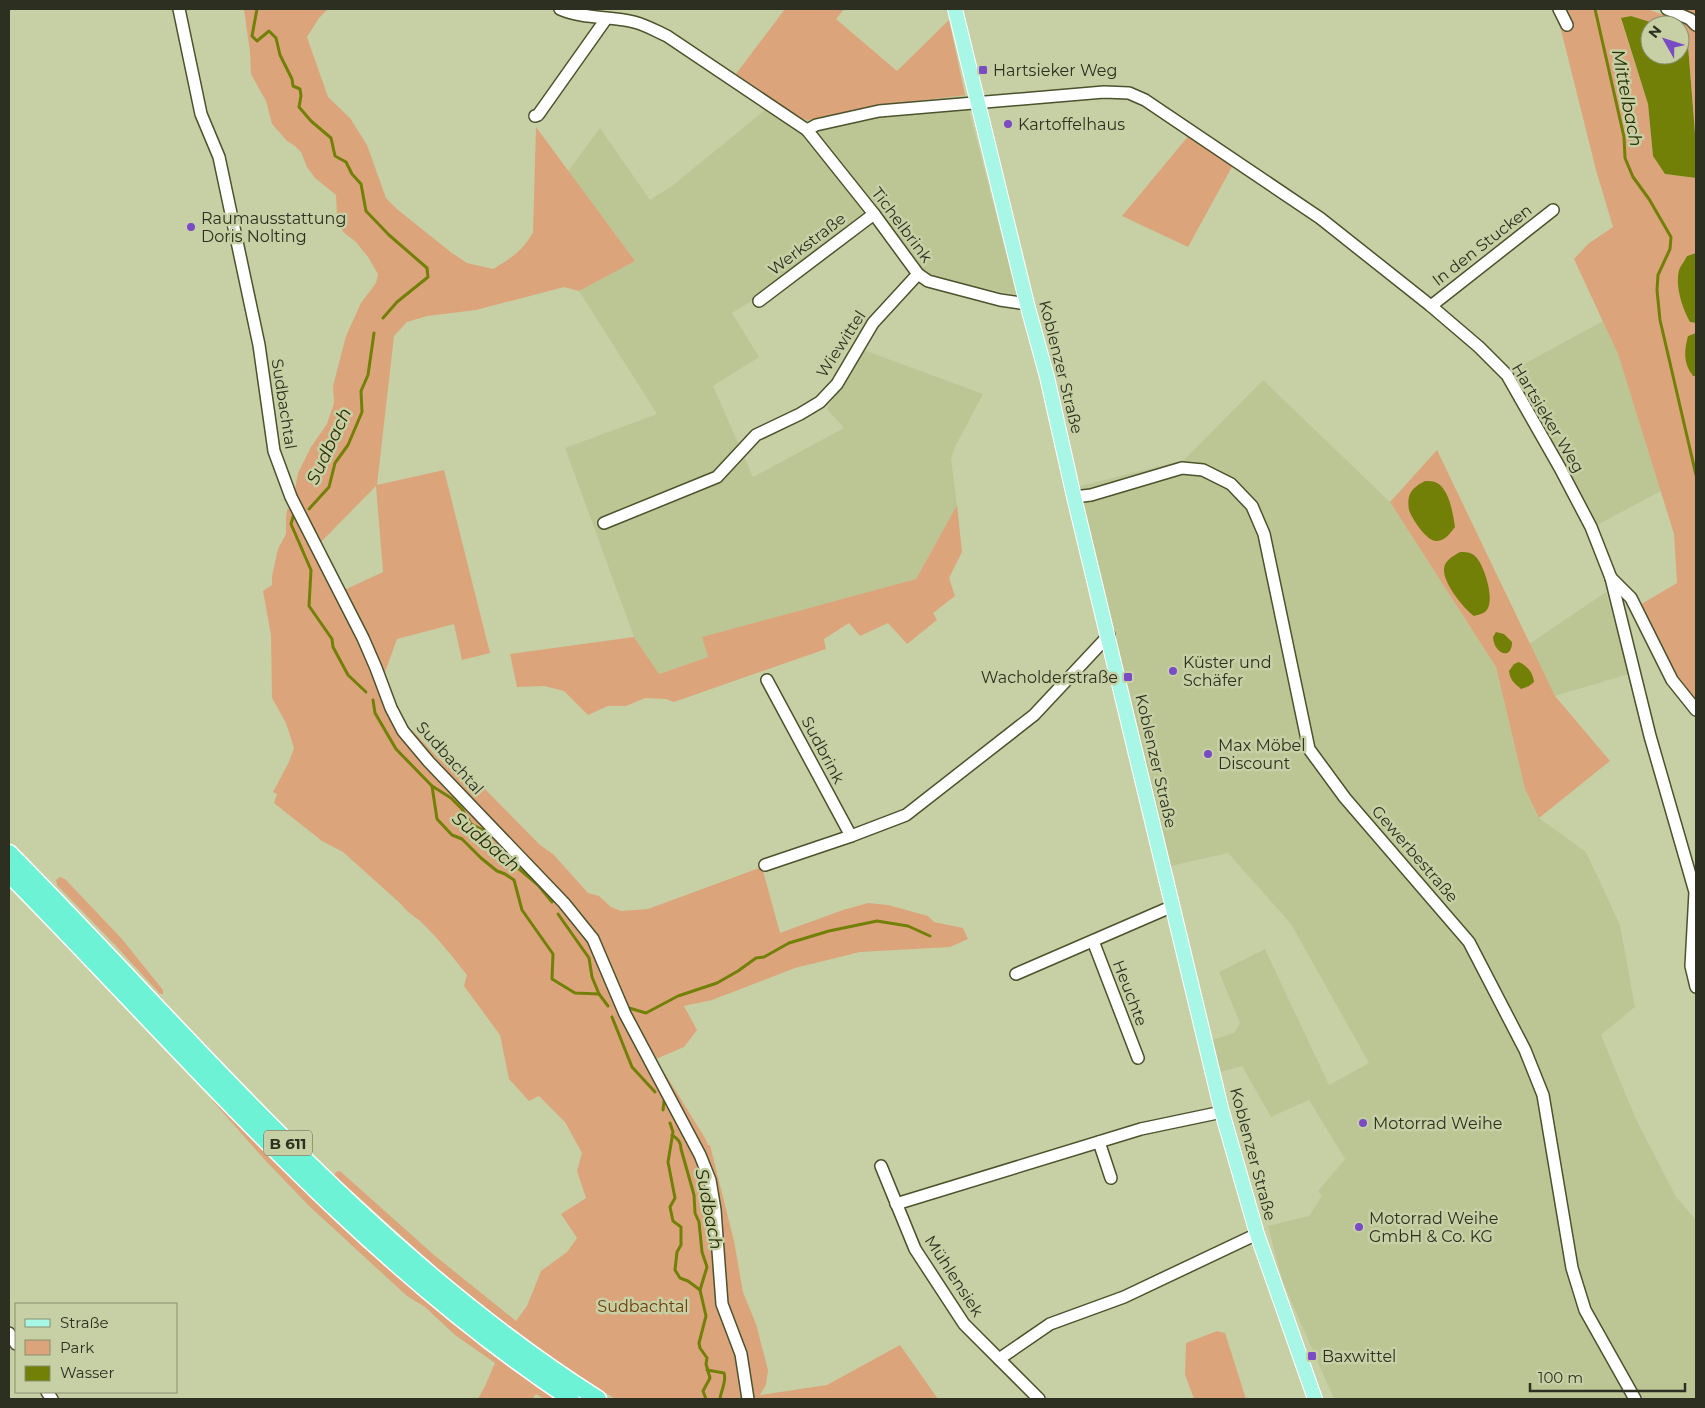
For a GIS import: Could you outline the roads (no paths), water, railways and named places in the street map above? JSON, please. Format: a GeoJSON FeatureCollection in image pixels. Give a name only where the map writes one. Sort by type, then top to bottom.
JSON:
{"type":"FeatureCollection","features":[{"type":"Feature","properties":{"kind":"highway","name":"B 611"},"geometry":{"type":"LineString","coordinates":[[9,853],[297,1152],[368,1221],[431,1276],[500,1332],[547,1366],[598,1399]]}},
{"type":"Feature","properties":{"kind":"highway","name":"B 611"},"geometry":{"type":"LineString","coordinates":[[9,874],[268,1143],[359,1232],[492,1344],[571,1399]]}},
{"type":"Feature","properties":{"kind":"main road","name":"Koblenzer Straße"},"geometry":{"type":"LineString","coordinates":[[955,9],[1027,304],[1047,377],[1074,497],[1109,635],[1222,1112],[1257,1234],[1314,1399]]}},
{"type":"Feature","properties":{"kind":"street","name":"Sudbachtal"},"geometry":{"type":"LineString","coordinates":[[180,9],[201,114],[219,157],[259,345],[274,451],[281,472],[313,542],[363,638],[391,708],[403,730],[429,762],[564,903],[593,939],[625,1014],[700,1155],[710,1180],[716,1210],[722,1304],[741,1354],[748,1399]]}},
{"type":"Feature","properties":{"kind":"street","name":"Tichelbrink"},"geometry":{"type":"LineString","coordinates":[[560,9],[606,19],[632,22],[649,27],[666,36],[806,130],[874,214],[918,274],[928,281],[1000,300],[1027,304]]}},
{"type":"Feature","properties":{"kind":"street"},"geometry":{"type":"LineString","coordinates":[[1559,9],[1567,25]]}},
{"type":"Feature","properties":{"kind":"street"},"geometry":{"type":"LineString","coordinates":[[1667,9],[1690,19],[1696,25]]}},
{"type":"Feature","properties":{"kind":"street"},"geometry":{"type":"LineString","coordinates":[[535,116],[538,115],[606,19]]}},
{"type":"Feature","properties":{"kind":"street","name":"Hartsieker Weg"},"geometry":{"type":"LineString","coordinates":[[979,102],[1104,92],[1129,93],[1145,100],[1320,218],[1480,347],[1507,375],[1591,527],[1611,578],[1650,736],[1695,892],[1691,966],[1696,988]]}},
{"type":"Feature","properties":{"kind":"street"},"geometry":{"type":"LineString","coordinates":[[806,130],[816,125],[878,110],[979,102]]}},
{"type":"Feature","properties":{"kind":"street","name":"In den Stucken"},"geometry":{"type":"LineString","coordinates":[[1431,306],[1552,210]]}},
{"type":"Feature","properties":{"kind":"street","name":"Werkstraße"},"geometry":{"type":"LineString","coordinates":[[759,301],[874,214]]}},
{"type":"Feature","properties":{"kind":"street","name":"Wiewittel"},"geometry":{"type":"LineString","coordinates":[[604,523],[717,477],[756,435],[820,402],[837,384],[873,323],[918,274]]}},
{"type":"Feature","properties":{"kind":"street","name":"Gewerbestraße"},"geometry":{"type":"LineString","coordinates":[[1074,497],[1091,495],[1182,468],[1203,470],[1231,484],[1252,506],[1264,534],[1309,748],[1345,798],[1469,942],[1526,1050],[1543,1095],[1572,1268],[1585,1310],[1635,1399]]}},
{"type":"Feature","properties":{"kind":"street"},"geometry":{"type":"LineString","coordinates":[[1611,578],[1631,598],[1672,680],[1696,710]]}},
{"type":"Feature","properties":{"kind":"street"},"geometry":{"type":"LineString","coordinates":[[765,865],[906,815],[1034,715],[1109,635]]}},
{"type":"Feature","properties":{"kind":"street","name":"Sudbrink"},"geometry":{"type":"LineString","coordinates":[[767,680],[851,836]]}},
{"type":"Feature","properties":{"kind":"street"},"geometry":{"type":"LineString","coordinates":[[1016,974],[1173,906]]}},
{"type":"Feature","properties":{"kind":"street","name":"Heuchte"},"geometry":{"type":"LineString","coordinates":[[1092,941],[1138,1058]]}},
{"type":"Feature","properties":{"kind":"street"},"geometry":{"type":"LineString","coordinates":[[896,1204],[1140,1129],[1222,1112]]}},
{"type":"Feature","properties":{"kind":"street"},"geometry":{"type":"LineString","coordinates":[[1099,1142],[1112,1178]]}},
{"type":"Feature","properties":{"kind":"street","name":"Mühlensiek"},"geometry":{"type":"LineString","coordinates":[[881,1166],[915,1249],[964,1324],[1039,1399]]}},
{"type":"Feature","properties":{"kind":"street"},"geometry":{"type":"LineString","coordinates":[[1000,1359],[1050,1324],[1124,1297],[1257,1234]]}},
{"type":"Feature","properties":{"kind":"water"},"geometry":{"type":"Polygon","coordinates":[[[1631,16],[1640,19],[1640,65],[1690,65],[1696,146],[1696,178],[1665,174],[1653,156],[1648,104],[1621,18],[1631,16]]]}},
{"type":"Feature","properties":{"kind":"water"},"geometry":{"type":"Polygon","coordinates":[[[1696,253],[1696,323],[1690,322],[1682,304],[1678,276],[1679,270],[1687,256],[1696,253]]]}},
{"type":"Feature","properties":{"kind":"water"},"geometry":{"type":"Polygon","coordinates":[[[1696,333],[1696,376],[1693,376],[1687,366],[1685,352],[1688,336],[1696,333]]]}},
{"type":"Feature","properties":{"kind":"water"},"geometry":{"type":"Polygon","coordinates":[[[1425,481],[1435,482],[1440,485],[1449,499],[1452,510],[1455,527],[1448,536],[1440,541],[1433,540],[1425,534],[1413,519],[1409,510],[1410,494],[1416,486],[1425,481]]]}},
{"type":"Feature","properties":{"kind":"water"},"geometry":{"type":"Polygon","coordinates":[[[1460,552],[1466,552],[1475,556],[1485,573],[1490,603],[1484,613],[1474,616],[1465,608],[1447,581],[1444,566],[1449,559],[1460,552]]]}},
{"type":"Feature","properties":{"kind":"water"},"geometry":{"type":"Polygon","coordinates":[[[1496,632],[1504,634],[1512,642],[1509,652],[1503,653],[1496,648],[1493,637],[1496,632]]]}},
{"type":"Feature","properties":{"kind":"water"},"geometry":{"type":"Polygon","coordinates":[[[1519,662],[1529,670],[1534,682],[1521,689],[1510,677],[1509,671],[1514,664],[1519,662]]]}},
{"type":"Feature","properties":{"kind":"waterway","name":"Sudbach"},"geometry":{"type":"LineString","coordinates":[[257,9],[252,36],[257,41],[269,31],[276,38],[280,55],[292,79],[293,86],[300,89],[299,107],[311,121],[331,138],[335,156],[346,162],[352,174],[361,184],[366,211],[389,235],[427,268],[428,277],[397,302],[383,318]]}},
{"type":"Feature","properties":{"kind":"waterway","name":"Mittelbach"},"geometry":{"type":"LineString","coordinates":[[1595,9],[1624,137],[1625,158],[1633,177],[1649,199],[1671,237],[1670,249],[1658,275],[1657,290],[1660,320],[1696,475]]}},
{"type":"Feature","properties":{"kind":"waterway","name":"Sudbach"},"geometry":{"type":"LineString","coordinates":[[309,509],[329,487],[335,463],[348,445],[362,412],[361,391],[368,375],[374,333]]}},
{"type":"Feature","properties":{"kind":"waterway","name":"Sudbach"},"geometry":{"type":"LineString","coordinates":[[294,514],[291,524],[311,570],[309,606],[332,639],[333,647],[348,675],[366,692]]}},
{"type":"Feature","properties":{"kind":"waterway","name":"Sudbach"},"geometry":{"type":"LineString","coordinates":[[373,700],[375,713],[396,749],[432,786],[437,819],[452,835],[462,839],[497,871],[514,880],[522,910],[553,954],[552,979],[575,993],[599,994]]}},
{"type":"Feature","properties":{"kind":"waterway","name":"Sudbach"},"geometry":{"type":"LineString","coordinates":[[432,786],[451,798],[462,809],[471,824],[489,833]]}},
{"type":"Feature","properties":{"kind":"waterway","name":"Sudbach"},"geometry":{"type":"LineString","coordinates":[[509,852],[518,868],[538,885],[552,902]]}},
{"type":"Feature","properties":{"kind":"waterway","name":"Sudbach"},"geometry":{"type":"LineString","coordinates":[[558,914],[589,958],[592,977],[599,994],[608,1006]]}},
{"type":"Feature","properties":{"kind":"waterway"},"geometry":{"type":"LineString","coordinates":[[629,1008],[646,1013],[678,996],[717,983],[756,958],[764,957],[789,943],[829,931],[877,921],[908,926],[930,936]]}},
{"type":"Feature","properties":{"kind":"waterway","name":"Sudbach"},"geometry":{"type":"LineString","coordinates":[[612,1017],[632,1067],[655,1092]]}},
{"type":"Feature","properties":{"kind":"waterway","name":"Sudbach"},"geometry":{"type":"LineString","coordinates":[[663,1110],[664,1101]]}},
{"type":"Feature","properties":{"kind":"waterway","name":"Sudbach"},"geometry":{"type":"LineString","coordinates":[[670,1123],[673,1132],[668,1162],[675,1198],[670,1207],[673,1221],[681,1227],[681,1245],[677,1252],[675,1270],[680,1278],[688,1281],[700,1290]]}},
{"type":"Feature","properties":{"kind":"waterway","name":"Sudbach"},"geometry":{"type":"LineString","coordinates":[[672,1135],[680,1144],[694,1195],[695,1213],[699,1222],[702,1252],[707,1267],[700,1290],[706,1316],[699,1343],[707,1358],[706,1364],[710,1378],[703,1391],[706,1399]]}},
{"type":"Feature","properties":{"kind":"waterway","name":"Sudbach"},"geometry":{"type":"LineString","coordinates":[[707,1370],[724,1373],[720,1399]]}},
{"type":"Feature","properties":{"kind":"place","name":"Hartsieker Weg"},"geometry":{"type":"Point","coordinates":[983,70]}},
{"type":"Feature","properties":{"kind":"place","name":"Kartoffelhaus"},"geometry":{"type":"Point","coordinates":[1008,124]}},
{"type":"Feature","properties":{"kind":"place","name":"Raumausstattung Doris Nolting"},"geometry":{"type":"Point","coordinates":[191,227]}},
{"type":"Feature","properties":{"kind":"place","name":"Küster und Schäfer"},"geometry":{"type":"Point","coordinates":[1173,671]}},
{"type":"Feature","properties":{"kind":"place","name":"Wacholderstraße"},"geometry":{"type":"Point","coordinates":[1128,677]}},
{"type":"Feature","properties":{"kind":"place","name":"Max Möbel Discount"},"geometry":{"type":"Point","coordinates":[1208,754]}},
{"type":"Feature","properties":{"kind":"place","name":"Motorrad Weihe"},"geometry":{"type":"Point","coordinates":[1363,1123]}},
{"type":"Feature","properties":{"kind":"place","name":"Motorrad Weihe GmbH & Co. KG"},"geometry":{"type":"Point","coordinates":[1359,1227]}},
{"type":"Feature","properties":{"kind":"place","name":"Baxwittel"},"geometry":{"type":"Point","coordinates":[1312,1356]}}]}
